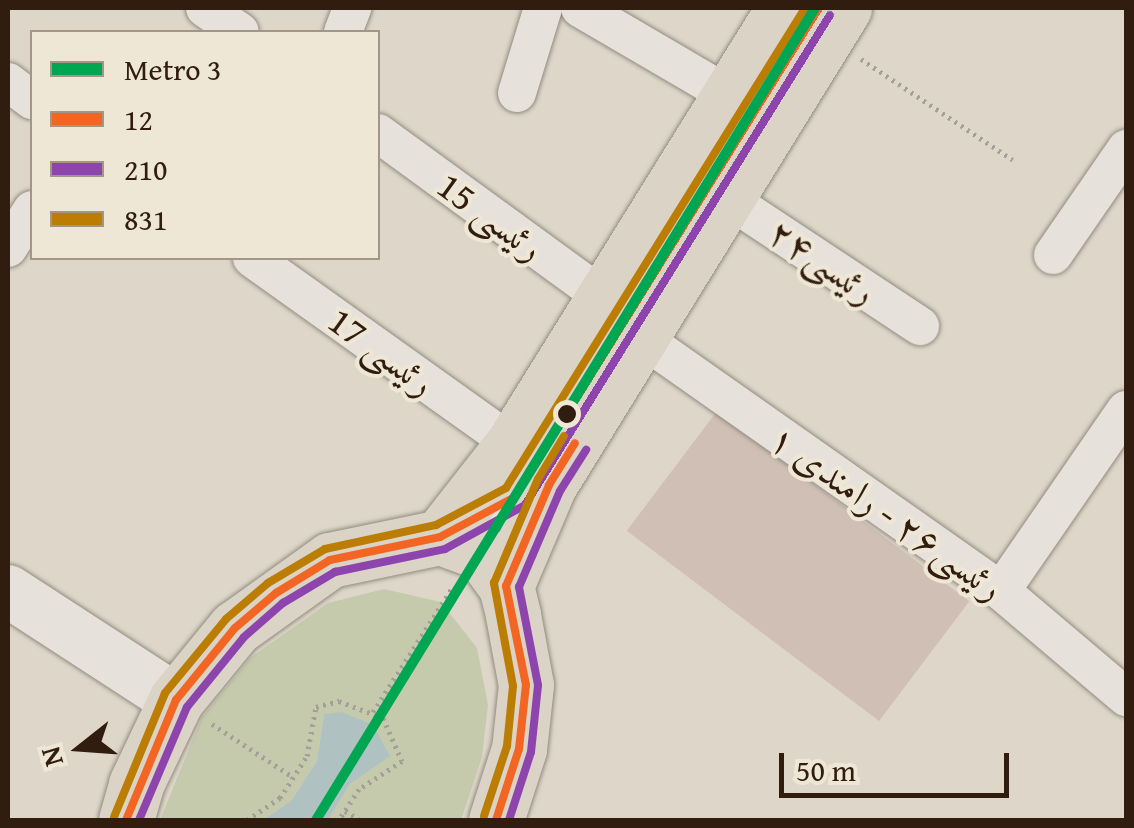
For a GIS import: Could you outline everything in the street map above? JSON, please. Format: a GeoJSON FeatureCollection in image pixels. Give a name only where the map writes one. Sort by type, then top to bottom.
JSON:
{"type":"FeatureCollection","features":[{"type":"Feature","properties":{"kind":"main road"},"geometry":{"type":"LineString","coordinates":[[126,820],[176,700],[234,628],[330,560],[475,558],[548,485],[622,318],[729,95],[818,15]]}},
{"type":"Feature","properties":{"kind":"main road"},"geometry":{"type":"LineString","coordinates":[[496,820],[518,749],[526,686],[475,558],[513,444],[725,197],[818,15]]}},
{"type":"Feature","properties":{"kind":"street"},"geometry":{"type":"LineString","coordinates":[[206,8],[237,30]]}},
{"type":"Feature","properties":{"kind":"street"},"geometry":{"type":"LineString","coordinates":[[517,94],[543,8]]}},
{"type":"Feature","properties":{"kind":"street"},"geometry":{"type":"LineString","coordinates":[[580,8],[729,95]]}},
{"type":"Feature","properties":{"kind":"street"},"geometry":{"type":"LineString","coordinates":[[8,82],[30,98]]}},
{"type":"Feature","properties":{"kind":"street","name":"رئیسی 15"},"geometry":{"type":"LineString","coordinates":[[380,135],[622,318]]}},
{"type":"Feature","properties":{"kind":"street"},"geometry":{"type":"LineString","coordinates":[[1053,255],[1126,149]]}},
{"type":"Feature","properties":{"kind":"street","name":"رئیسی۲۴"},"geometry":{"type":"LineString","coordinates":[[725,197],[920,326]]}},
{"type":"Feature","properties":{"kind":"street"},"geometry":{"type":"LineString","coordinates":[[8,248],[30,213]]}},
{"type":"Feature","properties":{"kind":"street","name":"رئیسی 17"},"geometry":{"type":"LineString","coordinates":[[255,260],[513,444]]}},
{"type":"Feature","properties":{"kind":"street","name":"رئیسی۲۶ - رامندی ۱"},"geometry":{"type":"LineString","coordinates":[[622,318],[1002,591],[1126,697]]}},
{"type":"Feature","properties":{"kind":"street"},"geometry":{"type":"LineString","coordinates":[[1002,591],[1126,410]]}},
{"type":"Feature","properties":{"kind":"street"},"geometry":{"type":"LineString","coordinates":[[8,591],[176,700]]}},
{"type":"Feature","properties":{"kind":"lane"},"geometry":{"type":"LineString","coordinates":[[475,558],[818,15]]}},
{"type":"Feature","properties":{"kind":"path"},"geometry":{"type":"LineString","coordinates":[[818,15],[1013,160]]}},
{"type":"Feature","properties":{"kind":"path"},"geometry":{"type":"LineString","coordinates":[[373,712],[440,602],[475,558]]}},
{"type":"Feature","properties":{"kind":"path"},"geometry":{"type":"LineString","coordinates":[[176,700],[293,777]]}},
{"type":"Feature","properties":{"kind":"path"},"geometry":{"type":"LineString","coordinates":[[247,820],[280,798],[307,756],[316,707],[339,701],[373,712],[397,738],[402,761],[360,789],[338,820]]}},
{"type":"Feature","properties":{"kind":"path"},"geometry":{"type":"LineString","coordinates":[[345,810],[360,820]]}},
{"type":"Feature","properties":{"kind":"green space"},"geometry":{"type":"Polygon","coordinates":[[[384,589],[441,602],[477,648],[488,705],[482,757],[461,820],[328,820],[350,784],[390,755],[324,714],[317,761],[291,801],[263,820],[160,820],[202,717],[250,658],[328,603],[384,589]]]}},
{"type":"Feature","properties":{"kind":"shaded area"},"geometry":{"type":"Polygon","coordinates":[[[342,712],[373,725],[390,756],[350,784],[328,820],[263,820],[291,801],[317,761],[324,714],[342,712]]]}},
{"type":"Feature","properties":{"kind":"building"},"geometry":{"type":"Polygon","coordinates":[[[717,411],[969,601],[879,721],[627,531],[717,411]]]}},
{"type":"Feature","properties":{"kind":"metro line","name":"3"},"geometry":{"type":"LineString","coordinates":[[316,820],[815,8]]}},
{"type":"Feature","properties":{"kind":"transit line","name":"831"},"geometry":{"type":"LineString","coordinates":[[114,817],[165,693],[226,619],[268,583],[325,549],[436,525],[506,488],[805,8]]}},
{"type":"Feature","properties":{"kind":"transit line","name":"12"},"geometry":{"type":"LineString","coordinates":[[126,820],[176,700],[235,628],[276,593],[330,560],[440,537],[515,497],[819,8]]}},
{"type":"Feature","properties":{"kind":"transit line","name":"210"},"geometry":{"type":"LineString","coordinates":[[139,820],[187,707],[244,637],[283,603],[335,572],[445,549],[525,505],[830,15]]}},
{"type":"Feature","properties":{"kind":"transit line","name":"831"},"geometry":{"type":"LineString","coordinates":[[484,816],[507,746],[513,686],[494,583],[538,479],[564,436]]}},
{"type":"Feature","properties":{"kind":"transit line","name":"12"},"geometry":{"type":"LineString","coordinates":[[496,820],[519,749],[526,685],[506,586],[549,485],[575,443]]}},
{"type":"Feature","properties":{"kind":"transit line","name":"210"},"geometry":{"type":"LineString","coordinates":[[509,820],[531,752],[538,685],[519,587],[560,491],[586,450]]}}]}
